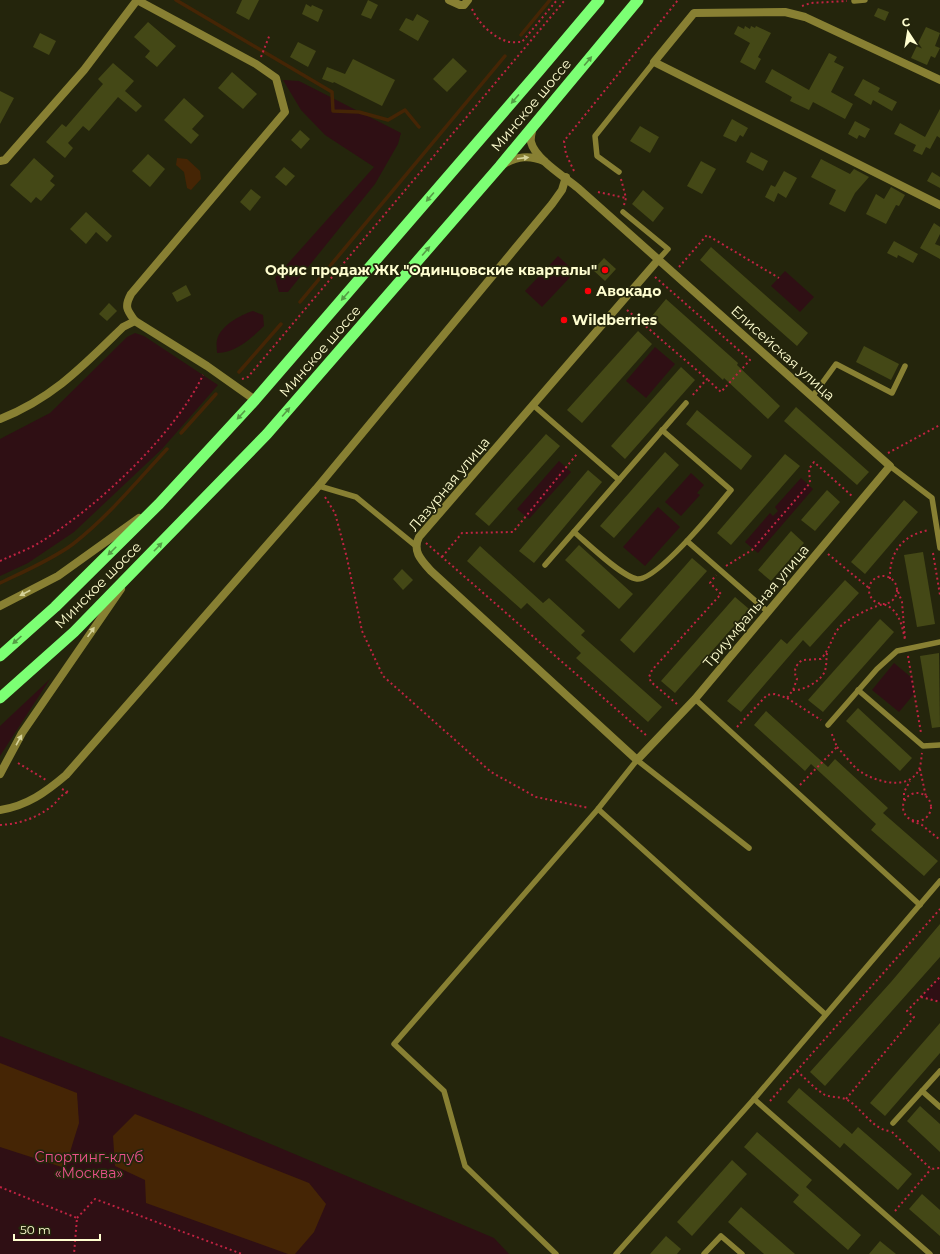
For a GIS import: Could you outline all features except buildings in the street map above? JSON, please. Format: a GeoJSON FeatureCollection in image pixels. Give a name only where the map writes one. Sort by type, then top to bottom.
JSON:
{"type":"FeatureCollection","features":[{"type":"Feature","properties":{"kind":"highway","name":"Минское шоссе"},"geometry":{"type":"LineString","coordinates":[[0,656],[55,607],[160,504],[255,400],[599,0]]}},
{"type":"Feature","properties":{"kind":"highway","name":"Минское шоссе"},"geometry":{"type":"LineString","coordinates":[[0,698],[74,632],[267,434],[500,166],[638,0]]}},
{"type":"Feature","properties":{"kind":"street"},"geometry":{"type":"LineString","coordinates":[[0,161],[5,160],[84,70],[137,0],[256,64],[276,78],[285,112],[131,294],[126,303],[128,312],[135,321],[207,366],[255,400]]}},
{"type":"Feature","properties":{"kind":"street"},"geometry":{"type":"LineString","coordinates":[[449,0],[460,5],[464,5],[468,0]]}},
{"type":"Feature","properties":{"kind":"street"},"geometry":{"type":"LineString","coordinates":[[940,80],[805,17],[785,12],[694,13],[654,62],[940,205]]}},
{"type":"Feature","properties":{"kind":"street"},"geometry":{"type":"LineString","coordinates":[[533,126],[532,143],[535,151],[546,162]]}},
{"type":"Feature","properties":{"kind":"street"},"geometry":{"type":"LineString","coordinates":[[500,166],[518,158],[528,156],[546,162]]}},
{"type":"Feature","properties":{"kind":"street","name":"Елисейская улица"},"geometry":{"type":"LineString","coordinates":[[546,162],[566,177],[890,466]]}},
{"type":"Feature","properties":{"kind":"street"},"geometry":{"type":"LineString","coordinates":[[0,810],[12,808],[38,797],[66,775],[319,486],[552,204],[562,190],[566,177]]}},
{"type":"Feature","properties":{"kind":"street","name":"Лазурная улица"},"geometry":{"type":"LineString","coordinates":[[637,760],[431,571],[420,560],[416,546],[419,536],[658,260]]}},
{"type":"Feature","properties":{"kind":"street"},"geometry":{"type":"LineString","coordinates":[[0,419],[24,410],[59,388],[123,327],[135,321]]}},
{"type":"Feature","properties":{"kind":"street","name":"Триумфальная улица"},"geometry":{"type":"LineString","coordinates":[[637,760],[684,711],[890,466]]}},
{"type":"Feature","properties":{"kind":"street"},"geometry":{"type":"LineString","coordinates":[[0,606],[58,576],[160,504]]}},
{"type":"Feature","properties":{"kind":"street"},"geometry":{"type":"LineString","coordinates":[[0,774],[22,733],[131,575]]}},
{"type":"Feature","properties":{"kind":"lane"},"geometry":{"type":"LineString","coordinates":[[854,1],[865,0]]}},
{"type":"Feature","properties":{"kind":"lane"},"geometry":{"type":"LineString","coordinates":[[619,172],[597,156],[595,136],[654,62]]}},
{"type":"Feature","properties":{"kind":"lane"},"geometry":{"type":"LineString","coordinates":[[623,212],[668,249],[658,260]]}},
{"type":"Feature","properties":{"kind":"lane"},"geometry":{"type":"LineString","coordinates":[[812,397],[836,364],[892,393],[905,366]]}},
{"type":"Feature","properties":{"kind":"lane"},"geometry":{"type":"LineString","coordinates":[[545,565],[686,403]]}},
{"type":"Feature","properties":{"kind":"lane"},"geometry":{"type":"LineString","coordinates":[[533,405],[619,480]]}},
{"type":"Feature","properties":{"kind":"lane"},"geometry":{"type":"LineString","coordinates":[[574,532],[623,573],[637,579],[645,578],[655,572],[687,541],[731,490],[662,430]]}},
{"type":"Feature","properties":{"kind":"lane"},"geometry":{"type":"LineString","coordinates":[[890,466],[932,498],[940,548]]}},
{"type":"Feature","properties":{"kind":"lane"},"geometry":{"type":"LineString","coordinates":[[319,486],[356,496],[416,546]]}},
{"type":"Feature","properties":{"kind":"lane"},"geometry":{"type":"LineString","coordinates":[[687,541],[768,612]]}},
{"type":"Feature","properties":{"kind":"lane"},"geometry":{"type":"LineString","coordinates":[[828,725],[877,669],[897,651],[940,642]]}},
{"type":"Feature","properties":{"kind":"lane"},"geometry":{"type":"LineString","coordinates":[[858,690],[923,746],[940,745]]}},
{"type":"Feature","properties":{"kind":"lane"},"geometry":{"type":"LineString","coordinates":[[695,698],[920,905]]}},
{"type":"Feature","properties":{"kind":"lane"},"geometry":{"type":"LineString","coordinates":[[556,1254],[465,1166],[444,1091],[394,1044],[598,810],[637,760],[749,848]]}},
{"type":"Feature","properties":{"kind":"lane"},"geometry":{"type":"LineString","coordinates":[[598,810],[825,1014]]}},
{"type":"Feature","properties":{"kind":"lane"},"geometry":{"type":"LineString","coordinates":[[616,1254],[754,1098],[940,881]]}},
{"type":"Feature","properties":{"kind":"lane"},"geometry":{"type":"LineString","coordinates":[[893,1123],[940,1071]]}},
{"type":"Feature","properties":{"kind":"lane"},"geometry":{"type":"LineString","coordinates":[[922,1091],[940,1107]]}},
{"type":"Feature","properties":{"kind":"lane"},"geometry":{"type":"LineString","coordinates":[[754,1098],[930,1254]]}},
{"type":"Feature","properties":{"kind":"lane"},"geometry":{"type":"LineString","coordinates":[[704,1254],[721,1236],[742,1254]]}},
{"type":"Feature","properties":{"kind":"path"},"geometry":{"type":"LineString","coordinates":[[468,0],[478,21],[492,33],[506,41],[522,42],[557,0]]}},
{"type":"Feature","properties":{"kind":"path"},"geometry":{"type":"LineString","coordinates":[[236,377],[241,380],[248,377],[565,0]]}},
{"type":"Feature","properties":{"kind":"path"},"geometry":{"type":"LineString","coordinates":[[626,198],[578,188],[577,176],[566,154],[564,141],[678,0]]}},
{"type":"Feature","properties":{"kind":"path"},"geometry":{"type":"LineString","coordinates":[[785,12],[810,3],[854,1]]}},
{"type":"Feature","properties":{"kind":"path"},"geometry":{"type":"LineString","coordinates":[[261,56],[270,34]]}},
{"type":"Feature","properties":{"kind":"path"},"geometry":{"type":"LineString","coordinates":[[619,172],[626,198],[623,212]]}},
{"type":"Feature","properties":{"kind":"path"},"geometry":{"type":"LineString","coordinates":[[674,274],[707,235],[779,278]]}},
{"type":"Feature","properties":{"kind":"path"},"geometry":{"type":"LineString","coordinates":[[620,304],[722,392],[750,360],[649,271]]}},
{"type":"Feature","properties":{"kind":"path"},"geometry":{"type":"LineString","coordinates":[[0,561],[38,544],[89,508],[153,446],[193,395],[207,366]]}},
{"type":"Feature","properties":{"kind":"path"},"geometry":{"type":"LineString","coordinates":[[686,403],[706,379]]}},
{"type":"Feature","properties":{"kind":"path"},"geometry":{"type":"LineString","coordinates":[[880,458],[940,424]]}},
{"type":"Feature","properties":{"kind":"path"},"geometry":{"type":"LineString","coordinates":[[442,557],[462,533],[513,532],[582,448]]}},
{"type":"Feature","properties":{"kind":"path"},"geometry":{"type":"LineString","coordinates":[[684,711],[651,682],[649,677],[652,670],[721,594],[710,583],[720,570],[752,550],[810,483],[809,469],[814,462],[860,502]]}},
{"type":"Feature","properties":{"kind":"path"},"geometry":{"type":"LineString","coordinates":[[319,486],[335,512],[347,558],[362,631],[383,676],[491,772],[536,797],[598,810]]}},
{"type":"Feature","properties":{"kind":"path"},"geometry":{"type":"LineString","coordinates":[[929,524],[931,537]]}},
{"type":"Feature","properties":{"kind":"path"},"geometry":{"type":"LineString","coordinates":[[890,579],[892,556],[901,544],[913,536],[930,530]]}},
{"type":"Feature","properties":{"kind":"path"},"geometry":{"type":"LineString","coordinates":[[419,536],[648,737]]}},
{"type":"Feature","properties":{"kind":"path"},"geometry":{"type":"LineString","coordinates":[[822,548],[869,588],[872,599],[890,607],[895,612],[900,622],[905,640],[902,602],[896,584],[890,579],[881,577],[875,579],[869,588]]}},
{"type":"Feature","properties":{"kind":"path"},"geometry":{"type":"LineString","coordinates":[[933,552],[940,595]]}},
{"type":"Feature","properties":{"kind":"path"},"geometry":{"type":"LineString","coordinates":[[793,690],[798,690],[813,683],[823,674],[827,653],[838,629],[846,622],[866,611],[893,600],[897,589]]}},
{"type":"Feature","properties":{"kind":"path"},"geometry":{"type":"LineString","coordinates":[[787,698],[793,690],[797,679],[795,669],[797,664],[802,660],[821,659],[827,653]]}},
{"type":"Feature","properties":{"kind":"path"},"geometry":{"type":"LineString","coordinates":[[732,733],[767,695],[775,694],[787,698],[828,725],[837,747],[796,790]]}},
{"type":"Feature","properties":{"kind":"path"},"geometry":{"type":"LineString","coordinates":[[672,710],[682,698]]}},
{"type":"Feature","properties":{"kind":"path"},"geometry":{"type":"LineString","coordinates":[[15,761],[37,774]]}},
{"type":"Feature","properties":{"kind":"path"},"geometry":{"type":"LineString","coordinates":[[910,781],[904,792],[904,812],[907,817],[916,821],[922,820],[929,812],[930,807],[926,797],[920,767]]}},
{"type":"Feature","properties":{"kind":"path"},"geometry":{"type":"LineString","coordinates":[[0,825],[21,823],[52,806],[61,795],[68,792]]}},
{"type":"Feature","properties":{"kind":"path"},"geometry":{"type":"LineString","coordinates":[[904,802],[911,794],[922,794],[926,797]]}},
{"type":"Feature","properties":{"kind":"path"},"geometry":{"type":"LineString","coordinates":[[911,820],[922,825],[940,840]]}},
{"type":"Feature","properties":{"kind":"path"},"geometry":{"type":"LineString","coordinates":[[764,1108],[940,909]]}},
{"type":"Feature","properties":{"kind":"path"},"geometry":{"type":"LineString","coordinates":[[846,1099],[914,1017],[907,1011],[940,977]]}},
{"type":"Feature","properties":{"kind":"path"},"geometry":{"type":"LineString","coordinates":[[921,997],[940,1002]]}},
{"type":"Feature","properties":{"kind":"path"},"geometry":{"type":"LineString","coordinates":[[797,1071],[827,1096],[840,1096],[846,1099],[885,1131],[891,1131],[931,1169]]}},
{"type":"Feature","properties":{"kind":"path"},"geometry":{"type":"LineString","coordinates":[[891,1131],[895,1126],[893,1123]]}},
{"type":"Feature","properties":{"kind":"path"},"geometry":{"type":"LineString","coordinates":[[895,1211],[931,1169],[940,1168]]}},
{"type":"Feature","properties":{"kind":"path"},"geometry":{"type":"LineString","coordinates":[[0,1187],[77,1218]]}},
{"type":"Feature","properties":{"kind":"path"},"geometry":{"type":"LineString","coordinates":[[74,1254],[77,1218],[96,1198],[242,1254]]}},
{"type":"Feature","properties":{"kind":"green space"},"geometry":{"type":"Polygon","coordinates":[[[283,80],[299,81],[401,133],[398,144],[375,184],[288,292],[279,292],[275,278],[374,167],[325,135],[301,110],[283,80]]]}},
{"type":"Feature","properties":{"kind":"green space"},"geometry":{"type":"Polygon","coordinates":[[[558,256],[575,272],[542,307],[525,291],[558,256]]]}},
{"type":"Feature","properties":{"kind":"green space"},"geometry":{"type":"Polygon","coordinates":[[[785,271],[814,297],[800,312],[771,286],[785,271]]]}},
{"type":"Feature","properties":{"kind":"green space"},"geometry":{"type":"Polygon","coordinates":[[[253,311],[263,315],[264,326],[243,344],[231,350],[217,353],[217,340],[222,330],[237,318],[253,311]]]}},
{"type":"Feature","properties":{"kind":"green space"},"geometry":{"type":"Polygon","coordinates":[[[135,333],[144,336],[218,385],[162,449],[74,532],[28,563],[0,576],[0,439],[50,413],[127,337],[135,333]]]}},
{"type":"Feature","properties":{"kind":"green space"},"geometry":{"type":"Polygon","coordinates":[[[655,347],[675,364],[646,398],[626,381],[655,347]]]}},
{"type":"Feature","properties":{"kind":"green space"},"geometry":{"type":"Polygon","coordinates":[[[559,461],[571,472],[529,519],[517,509],[559,461]]]}},
{"type":"Feature","properties":{"kind":"green space"},"geometry":{"type":"Polygon","coordinates":[[[691,473],[704,485],[697,493],[700,495],[681,516],[665,502],[691,473]]]}},
{"type":"Feature","properties":{"kind":"green space"},"geometry":{"type":"Polygon","coordinates":[[[801,478],[813,489],[758,553],[745,542],[770,513],[773,516],[778,511],[775,507],[801,478]]]}},
{"type":"Feature","properties":{"kind":"green space"},"geometry":{"type":"Polygon","coordinates":[[[658,507],[680,527],[645,566],[623,547],[658,507]]]}},
{"type":"Feature","properties":{"kind":"green space"},"geometry":{"type":"Polygon","coordinates":[[[894,663],[912,678],[914,694],[899,712],[872,690],[894,663]]]}},
{"type":"Feature","properties":{"kind":"green space"},"geometry":{"type":"Polygon","coordinates":[[[50,679],[0,756],[0,726],[50,679]]]}},
{"type":"Feature","properties":{"kind":"green space"},"geometry":{"type":"Polygon","coordinates":[[[940,977],[940,1002],[921,997],[940,977]]]}},
{"type":"Feature","properties":{"kind":"green space","name":"Спортинг-клуб «Москва»"},"geometry":{"type":"Polygon","coordinates":[[[0,1036],[199,1114],[494,1238],[509,1254],[0,1254],[0,1036]]]}},
{"type":"Feature","properties":{"kind":"shaded area"},"geometry":{"type":"Polygon","coordinates":[[[177,158],[187,159],[200,171],[201,179],[191,190],[187,188],[184,172],[176,165],[177,158]]]}},
{"type":"Feature","properties":{"kind":"shaded area"},"geometry":{"type":"Polygon","coordinates":[[[0,1063],[77,1093],[79,1123],[65,1168],[0,1147],[0,1063]]]}},
{"type":"Feature","properties":{"kind":"shaded area"},"geometry":{"type":"Polygon","coordinates":[[[135,1114],[309,1183],[326,1204],[314,1232],[295,1254],[288,1254],[146,1203],[145,1180],[115,1166],[113,1136],[135,1114]]]}},
{"type":"Feature","properties":{"kind":"waterway"},"geometry":{"type":"LineString","coordinates":[[176,0],[332,92],[333,111],[359,112],[388,120],[405,110],[419,127]]}},
{"type":"Feature","properties":{"kind":"waterway"},"geometry":{"type":"LineString","coordinates":[[521,35],[550,0]]}},
{"type":"Feature","properties":{"kind":"waterway"},"geometry":{"type":"LineString","coordinates":[[300,302],[505,56]]}},
{"type":"Feature","properties":{"kind":"waterway"},"geometry":{"type":"LineString","coordinates":[[239,372],[281,324]]}},
{"type":"Feature","properties":{"kind":"waterway"},"geometry":{"type":"LineString","coordinates":[[181,433],[216,394]]}},
{"type":"Feature","properties":{"kind":"waterway"},"geometry":{"type":"LineString","coordinates":[[0,583],[47,560],[73,544],[110,511],[167,449]]}},
{"type":"Feature","properties":{"kind":"place","name":"Офис продаж ЖК \"Одинцовские кварталы\""},"geometry":{"type":"Point","coordinates":[605,270]}},
{"type":"Feature","properties":{"kind":"place","name":"Авокадо"},"geometry":{"type":"Point","coordinates":[588,291]}},
{"type":"Feature","properties":{"kind":"place","name":"Wildberries"},"geometry":{"type":"Point","coordinates":[564,320]}}]}
